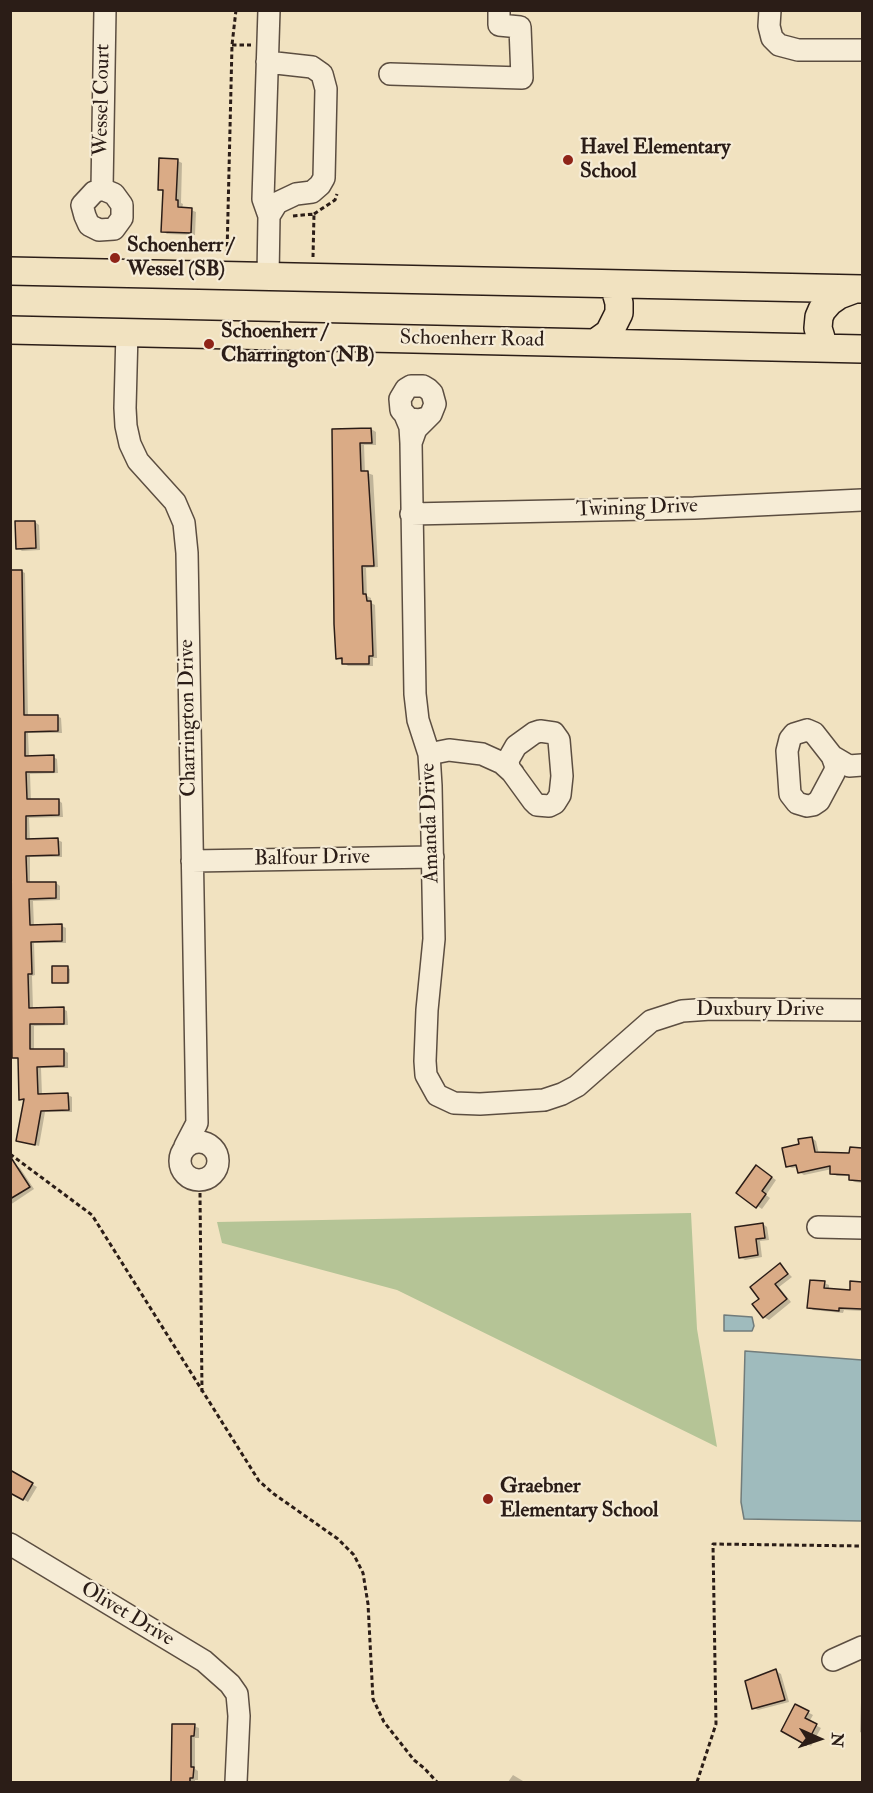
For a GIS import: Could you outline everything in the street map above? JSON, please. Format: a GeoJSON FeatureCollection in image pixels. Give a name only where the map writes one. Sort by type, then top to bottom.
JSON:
{"type":"FeatureCollection","features":[{"type":"Feature","properties":{"kind":"main road"},"geometry":{"type":"LineString","coordinates":[[10,271],[859,289]]}},
{"type":"Feature","properties":{"kind":"main road"},"geometry":{"type":"LineString","coordinates":[[595,343],[609,333],[619,313],[614,285]]}},
{"type":"Feature","properties":{"kind":"main road"},"geometry":{"type":"LineString","coordinates":[[824,348],[818,328],[822,310],[839,296],[859,289]]}},
{"type":"Feature","properties":{"kind":"main road","name":"Schoenherr Road"},"geometry":{"type":"LineString","coordinates":[[10,330],[862,349]]}},
{"type":"Feature","properties":{"kind":"street","name":"Wessel Court"},"geometry":{"type":"LineString","coordinates":[[102,189],[105,10]]}},
{"type":"Feature","properties":{"kind":"street"},"geometry":{"type":"LineString","coordinates":[[268,10],[263,199],[269,216],[268,277]]}},
{"type":"Feature","properties":{"kind":"street"},"geometry":{"type":"LineString","coordinates":[[390,74],[522,78],[520,27],[499,25],[499,10]]}},
{"type":"Feature","properties":{"kind":"street"},"geometry":{"type":"LineString","coordinates":[[770,10],[769,26],[772,38],[780,45],[798,50],[862,50]]}},
{"type":"Feature","properties":{"kind":"street"},"geometry":{"type":"LineString","coordinates":[[267,62],[312,67],[322,74],[326,89],[324,178],[312,192],[296,195],[277,203],[269,216]]}},
{"type":"Feature","properties":{"kind":"street","name":"Charrington Drive"},"geometry":{"type":"LineString","coordinates":[[127,332],[125,408],[130,444],[138,461],[175,502],[184,523],[187,553],[197,1123],[179,1158],[179,1165],[187,1176],[200,1180],[210,1176],[217,1166],[217,1154],[197,1123]]}},
{"type":"Feature","properties":{"kind":"street"},"geometry":{"type":"LineString","coordinates":[[411,442],[416,429],[434,410],[435,404],[432,393],[423,386],[411,386],[402,394],[400,405],[405,415],[415,420],[426,418]]}},
{"type":"Feature","properties":{"kind":"street","name":"Amanda Drive"},"geometry":{"type":"LineString","coordinates":[[405,415],[410,427],[411,442],[415,694],[418,720],[429,754],[433,857],[434,939],[425,1061],[426,1075],[437,1095]]}},
{"type":"Feature","properties":{"kind":"street","name":"Twining Drive"},"geometry":{"type":"LineString","coordinates":[[411,514],[694,508],[862,500]]}},
{"type":"Feature","properties":{"kind":"street"},"geometry":{"type":"LineString","coordinates":[[807,730],[814,733],[848,763],[831,779],[819,801],[813,805],[802,805],[793,800],[788,780],[788,751],[790,739],[794,734],[807,730]]}},
{"type":"Feature","properties":{"kind":"street"},"geometry":{"type":"LineString","coordinates":[[494,759],[534,733],[540,731],[554,733],[559,740],[562,776],[560,795],[555,803],[549,806],[537,805],[513,773],[508,760],[516,746]]}},
{"type":"Feature","properties":{"kind":"street"},"geometry":{"type":"LineString","coordinates":[[429,754],[449,750],[460,751],[494,759],[513,773]]}},
{"type":"Feature","properties":{"kind":"street","name":"Balfour Drive"},"geometry":{"type":"LineString","coordinates":[[192,861],[433,857]]}},
{"type":"Feature","properties":{"kind":"street","name":"Duxbury Drive"},"geometry":{"type":"LineString","coordinates":[[437,1095],[454,1103],[480,1104],[544,1100],[562,1094],[577,1086],[651,1021],[682,1011],[711,1009],[862,1010]]}},
{"type":"Feature","properties":{"kind":"street"},"geometry":{"type":"LineString","coordinates":[[185,1146],[197,1141],[209,1144]]}},
{"type":"Feature","properties":{"kind":"street"},"geometry":{"type":"LineString","coordinates":[[818,1227],[862,1228]]}},
{"type":"Feature","properties":{"kind":"street","name":"Olivet Drive"},"geometry":{"type":"LineString","coordinates":[[10,1544],[204,1661],[222,1676],[237,1694],[239,1716],[236,1782]]}},
{"type":"Feature","properties":{"kind":"street"},"geometry":{"type":"LineString","coordinates":[[833,1660],[862,1647]]}},
{"type":"Feature","properties":{"kind":"path"},"geometry":{"type":"LineString","coordinates":[[227,256],[232,45],[236,10]]}},
{"type":"Feature","properties":{"kind":"path"},"geometry":{"type":"LineString","coordinates":[[269,216],[314,214],[313,258]]}},
{"type":"Feature","properties":{"kind":"path"},"geometry":{"type":"LineString","coordinates":[[10,1154],[92,1215],[259,1481],[338,1539],[354,1556],[363,1573],[369,1604],[373,1699],[384,1722],[414,1760],[437,1782]]}},
{"type":"Feature","properties":{"kind":"path"},"geometry":{"type":"LineString","coordinates":[[200,1193],[203,1394]]}},
{"type":"Feature","properties":{"kind":"path"},"geometry":{"type":"LineString","coordinates":[[697,1782],[716,1724],[713,1544],[862,1546]]}},
{"type":"Feature","properties":{"kind":"green space"},"geometry":{"type":"Polygon","coordinates":[[[691,1213],[697,1329],[717,1447],[397,1290],[222,1243],[217,1222],[691,1213]]]}},
{"type":"Feature","properties":{"kind":"water"},"geometry":{"type":"Polygon","coordinates":[[[724,1315],[752,1317],[754,1326],[752,1331],[724,1331],[724,1315]]]}},
{"type":"Feature","properties":{"kind":"water"},"geometry":{"type":"Polygon","coordinates":[[[745,1351],[862,1360],[862,1521],[744,1519],[741,1502],[745,1351]]]}},
{"type":"Feature","properties":{"kind":"building"},"geometry":{"type":"Polygon","coordinates":[[[159,158],[178,159],[176,200],[178,200],[178,207],[192,208],[191,233],[161,232],[163,190],[158,190],[159,158]]]}},
{"type":"Feature","properties":{"kind":"building"},"geometry":{"type":"Polygon","coordinates":[[[371,428],[372,443],[360,443],[361,471],[368,471],[374,566],[362,566],[363,594],[366,594],[367,601],[371,601],[373,656],[369,656],[369,664],[342,664],[342,658],[336,659],[334,624],[332,429],[371,428]]]}},
{"type":"Feature","properties":{"kind":"building"},"geometry":{"type":"Polygon","coordinates":[[[15,521],[35,521],[36,548],[16,549],[15,521]]]}},
{"type":"Feature","properties":{"kind":"building"},"geometry":{"type":"Polygon","coordinates":[[[10,570],[22,570],[24,715],[58,715],[58,731],[25,732],[25,756],[54,755],[54,772],[26,772],[27,799],[59,799],[59,815],[26,816],[26,839],[58,838],[59,855],[26,856],[27,882],[56,882],[56,898],[29,899],[30,925],[62,924],[62,941],[31,942],[32,974],[28,974],[29,1008],[64,1007],[64,1024],[30,1024],[30,1049],[64,1049],[64,1066],[37,1067],[38,1094],[68,1093],[69,1110],[41,1111],[35,1145],[16,1141],[24,1099],[19,1100],[18,1058],[12,1058],[10,570]]]}},
{"type":"Feature","properties":{"kind":"building"},"geometry":{"type":"Polygon","coordinates":[[[52,966],[68,966],[68,983],[52,983],[52,966]]]}},
{"type":"Feature","properties":{"kind":"building"},"geometry":{"type":"Polygon","coordinates":[[[812,1137],[815,1152],[849,1153],[850,1147],[862,1148],[862,1181],[849,1180],[849,1175],[830,1174],[830,1166],[798,1173],[796,1165],[786,1167],[782,1148],[799,1144],[798,1139],[812,1137]]]}},
{"type":"Feature","properties":{"kind":"building"},"geometry":{"type":"Polygon","coordinates":[[[10,1156],[30,1187],[10,1199],[10,1156]]]}},
{"type":"Feature","properties":{"kind":"building"},"geometry":{"type":"Polygon","coordinates":[[[756,1165],[772,1177],[762,1191],[766,1194],[756,1208],[736,1193],[756,1165]]]}},
{"type":"Feature","properties":{"kind":"building"},"geometry":{"type":"Polygon","coordinates":[[[763,1223],[765,1238],[756,1239],[758,1255],[739,1258],[735,1227],[763,1223]]]}},
{"type":"Feature","properties":{"kind":"building"},"geometry":{"type":"Polygon","coordinates":[[[780,1263],[788,1274],[775,1284],[787,1299],[763,1318],[752,1304],[759,1299],[750,1287],[780,1263]]]}},
{"type":"Feature","properties":{"kind":"building"},"geometry":{"type":"Polygon","coordinates":[[[810,1280],[825,1281],[824,1288],[850,1290],[850,1281],[862,1282],[862,1309],[839,1308],[839,1311],[807,1308],[810,1280]]]}},
{"type":"Feature","properties":{"kind":"building"},"geometry":{"type":"Polygon","coordinates":[[[10,1470],[33,1483],[23,1500],[10,1493],[10,1470]]]}},
{"type":"Feature","properties":{"kind":"building"},"geometry":{"type":"Polygon","coordinates":[[[776,1669],[785,1700],[752,1709],[745,1681],[776,1669]]]}},
{"type":"Feature","properties":{"kind":"building"},"geometry":{"type":"Polygon","coordinates":[[[795,1704],[809,1711],[805,1718],[817,1724],[806,1745],[781,1731],[795,1704]]]}},
{"type":"Feature","properties":{"kind":"building"},"geometry":{"type":"Polygon","coordinates":[[[172,1724],[195,1724],[194,1736],[191,1736],[191,1767],[194,1767],[193,1778],[190,1778],[190,1782],[171,1782],[172,1724]]]}},
{"type":"Feature","properties":{"kind":"place","name":"Havel Elementary School"},"geometry":{"type":"Point","coordinates":[568,160]}},
{"type":"Feature","properties":{"kind":"place","name":"Schoenherr / Wessel (SB)"},"geometry":{"type":"Point","coordinates":[115,258]}},
{"type":"Feature","properties":{"kind":"place","name":"Schoenherr / Charrington (NB)"},"geometry":{"type":"Point","coordinates":[209,344]}},
{"type":"Feature","properties":{"kind":"place","name":"Graebner Elementary School"},"geometry":{"type":"Point","coordinates":[488,1499]}}]}
